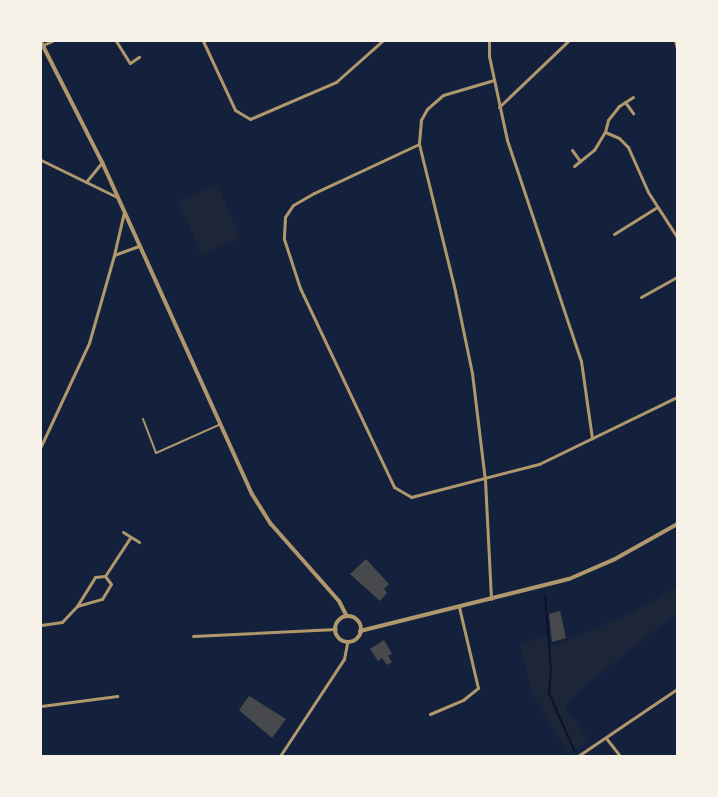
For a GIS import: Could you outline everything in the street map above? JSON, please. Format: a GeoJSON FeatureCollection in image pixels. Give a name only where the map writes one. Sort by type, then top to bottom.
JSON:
{"type":"FeatureCollection","features":[{"type":"Feature","properties":{"kind":"street"},"geometry":{"type":"LineString","coordinates":[[52,41],[42,43],[102,162],[219,426],[252,494],[271,524],[339,601],[346,615],[357,620],[360,631],[357,639],[348,643]]}},
{"type":"Feature","properties":{"kind":"street"},"geometry":{"type":"LineString","coordinates":[[116,41],[130,63],[139,57]]}},
{"type":"Feature","properties":{"kind":"street"},"geometry":{"type":"LineString","coordinates":[[203,41],[235,110],[250,119],[336,82],[382,41]]}},
{"type":"Feature","properties":{"kind":"street"},"geometry":{"type":"LineString","coordinates":[[489,41],[494,80],[507,140],[581,360],[592,438]]}},
{"type":"Feature","properties":{"kind":"street"},"geometry":{"type":"LineString","coordinates":[[499,107],[568,41]]}},
{"type":"Feature","properties":{"kind":"street"},"geometry":{"type":"LineString","coordinates":[[675,41],[677,48]]}},
{"type":"Feature","properties":{"kind":"street"},"geometry":{"type":"LineString","coordinates":[[491,600],[485,480],[470,364],[419,144],[421,120],[434,100],[453,90],[494,80]]}},
{"type":"Feature","properties":{"kind":"street"},"geometry":{"type":"LineString","coordinates":[[574,166],[594,150],[608,120],[625,102],[633,98]]}},
{"type":"Feature","properties":{"kind":"street"},"geometry":{"type":"LineString","coordinates":[[625,102],[633,113]]}},
{"type":"Feature","properties":{"kind":"street"},"geometry":{"type":"LineString","coordinates":[[604,132],[619,138],[628,147],[657,207],[677,237]]}},
{"type":"Feature","properties":{"kind":"street"},"geometry":{"type":"LineString","coordinates":[[419,144],[293,205],[285,217],[284,234],[300,288],[398,491],[411,497],[485,480],[539,464],[677,397]]}},
{"type":"Feature","properties":{"kind":"street"},"geometry":{"type":"LineString","coordinates":[[572,150],[580,161]]}},
{"type":"Feature","properties":{"kind":"street"},"geometry":{"type":"LineString","coordinates":[[41,160],[117,197]]}},
{"type":"Feature","properties":{"kind":"street"},"geometry":{"type":"LineString","coordinates":[[86,182],[102,162]]}},
{"type":"Feature","properties":{"kind":"street"},"geometry":{"type":"LineString","coordinates":[[614,234],[657,207]]}},
{"type":"Feature","properties":{"kind":"street"},"geometry":{"type":"LineString","coordinates":[[41,446],[89,343],[124,212]]}},
{"type":"Feature","properties":{"kind":"street"},"geometry":{"type":"LineString","coordinates":[[114,255],[139,246]]}},
{"type":"Feature","properties":{"kind":"street"},"geometry":{"type":"LineString","coordinates":[[641,297],[677,277]]}},
{"type":"Feature","properties":{"kind":"street"},"geometry":{"type":"LineString","coordinates":[[360,631],[569,580],[615,559],[677,524]]}},
{"type":"Feature","properties":{"kind":"street"},"geometry":{"type":"LineString","coordinates":[[123,532],[139,542]]}},
{"type":"Feature","properties":{"kind":"street"},"geometry":{"type":"LineString","coordinates":[[41,625],[62,622],[77,606],[95,578],[106,576],[130,538]]}},
{"type":"Feature","properties":{"kind":"street"},"geometry":{"type":"LineString","coordinates":[[77,606],[102,598],[111,584],[106,576]]}},
{"type":"Feature","properties":{"kind":"street"},"geometry":{"type":"LineString","coordinates":[[430,714],[463,700],[478,688],[459,607]]}},
{"type":"Feature","properties":{"kind":"street"},"geometry":{"type":"LineString","coordinates":[[346,615],[339,619],[336,629],[339,638],[348,643]]}},
{"type":"Feature","properties":{"kind":"street"},"geometry":{"type":"LineString","coordinates":[[193,636],[336,629]]}},
{"type":"Feature","properties":{"kind":"street"},"geometry":{"type":"LineString","coordinates":[[282,755],[344,659],[348,643]]}},
{"type":"Feature","properties":{"kind":"street"},"geometry":{"type":"LineString","coordinates":[[578,756],[677,689]]}},
{"type":"Feature","properties":{"kind":"street"},"geometry":{"type":"LineString","coordinates":[[41,706],[117,696]]}},
{"type":"Feature","properties":{"kind":"street"},"geometry":{"type":"LineString","coordinates":[[606,738],[620,756]]}},
{"type":"Feature","properties":{"kind":"lane"},"geometry":{"type":"LineString","coordinates":[[143,419],[156,453],[219,426]]}},
{"type":"Feature","properties":{"kind":"shaded area"},"geometry":{"type":"Polygon","coordinates":[[[217,184],[240,237],[202,255],[178,202],[217,184]]]}},
{"type":"Feature","properties":{"kind":"shaded area"},"geometry":{"type":"Polygon","coordinates":[[[677,587],[677,613],[587,684],[565,707],[589,741],[568,754],[531,692],[520,644],[548,636],[549,648],[627,615],[677,587]]]}},
{"type":"Feature","properties":{"kind":"building"},"geometry":{"type":"Polygon","coordinates":[[[366,559],[389,584],[384,589],[387,593],[380,601],[350,574],[366,559]]]}},
{"type":"Feature","properties":{"kind":"building"},"geometry":{"type":"Polygon","coordinates":[[[560,611],[566,638],[552,642],[549,614],[560,611]]]}},
{"type":"Feature","properties":{"kind":"building"},"geometry":{"type":"Polygon","coordinates":[[[384,640],[392,654],[388,656],[392,662],[387,665],[382,658],[378,661],[370,649],[384,640]]]}},
{"type":"Feature","properties":{"kind":"building"},"geometry":{"type":"Polygon","coordinates":[[[249,696],[286,719],[272,738],[239,710],[249,696]]]}},
{"type":"Feature","properties":{"kind":"waterway"},"geometry":{"type":"LineString","coordinates":[[545,596],[551,670],[549,693],[575,752]]}}]}
